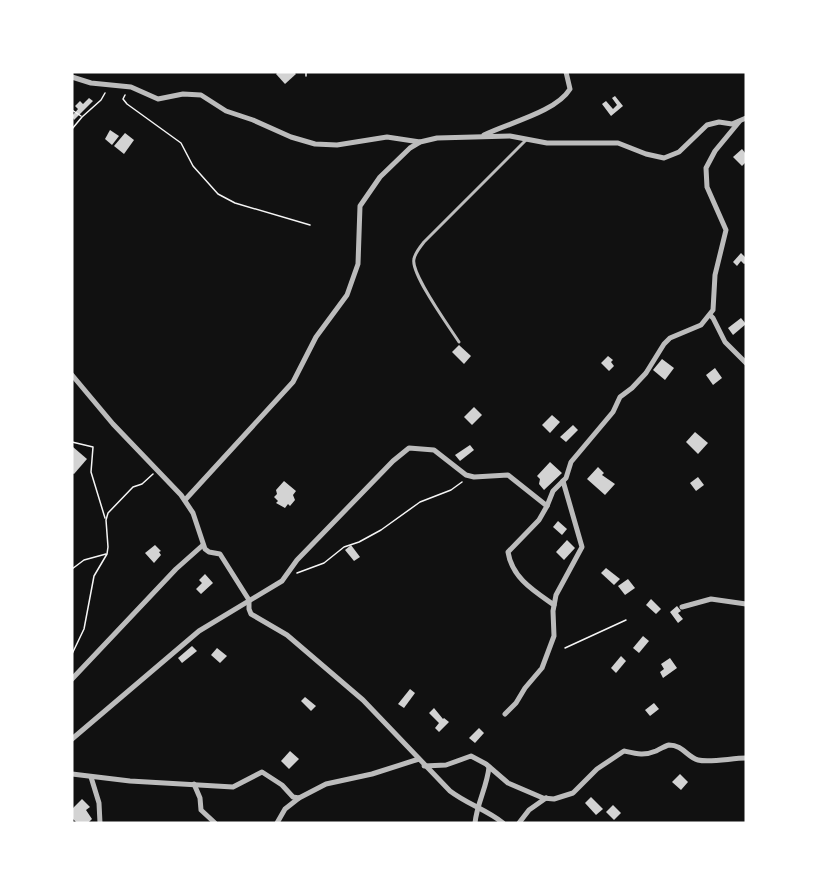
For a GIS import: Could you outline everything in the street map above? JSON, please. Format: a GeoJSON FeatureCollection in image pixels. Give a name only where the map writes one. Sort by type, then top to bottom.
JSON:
{"type":"FeatureCollection","features":[{"type":"Feature","properties":{"kind":"street"},"geometry":{"type":"LineString","coordinates":[[479,137],[540,112],[561,100],[570,89],[566,72]]}},
{"type":"Feature","properties":{"kind":"street"},"geometry":{"type":"LineString","coordinates":[[72,78],[105,85],[131,87],[158,99],[183,94],[201,95],[226,111],[315,144],[337,145],[387,138],[420,142],[437,138],[510,136],[558,144],[618,143],[664,158],[679,152],[707,125],[719,122],[732,124],[746,118]]}},
{"type":"Feature","properties":{"kind":"street"},"geometry":{"type":"LineString","coordinates":[[554,604],[527,587],[510,564],[508,552],[539,520],[552,491],[564,481],[571,462],[613,412],[620,397],[646,373],[664,344],[670,338],[701,325],[713,310],[715,275],[726,230],[707,187],[706,168],[722,142],[739,122]]}},
{"type":"Feature","properties":{"kind":"street"},"geometry":{"type":"LineString","coordinates":[[185,500],[293,382],[316,337],[347,295],[358,264],[360,206],[380,177],[420,142]]}},
{"type":"Feature","properties":{"kind":"street"},"geometry":{"type":"LineString","coordinates":[[710,315],[725,342],[746,363]]}},
{"type":"Feature","properties":{"kind":"street"},"geometry":{"type":"LineString","coordinates":[[72,375],[113,424],[185,500],[193,513],[203,545],[209,552],[220,554],[249,600],[251,614],[287,635],[363,700],[450,791],[494,815],[503,823]]}},
{"type":"Feature","properties":{"kind":"street"},"geometry":{"type":"LineString","coordinates":[[72,739],[199,631],[269,589],[286,576],[297,560],[405,450],[414,448],[434,450],[466,475],[474,477],[508,475],[547,506]]}},
{"type":"Feature","properties":{"kind":"street"},"geometry":{"type":"LineString","coordinates":[[504,714],[516,703],[542,668],[554,636],[556,595],[582,546],[564,481]]}},
{"type":"Feature","properties":{"kind":"street"},"geometry":{"type":"LineString","coordinates":[[72,679],[176,569],[203,545]]}},
{"type":"Feature","properties":{"kind":"street"},"geometry":{"type":"LineString","coordinates":[[682,607],[711,599],[746,604]]}},
{"type":"Feature","properties":{"kind":"street"},"geometry":{"type":"LineString","coordinates":[[424,765],[446,765],[471,756],[508,783],[554,800],[573,793],[597,769],[624,751],[640,755],[648,754],[667,745],[681,748],[695,759],[706,761],[746,758]]}},
{"type":"Feature","properties":{"kind":"street"},"geometry":{"type":"LineString","coordinates":[[277,823],[285,809],[299,798],[326,784],[372,774],[419,759]]}},
{"type":"Feature","properties":{"kind":"street"},"geometry":{"type":"LineString","coordinates":[[475,823],[477,807],[488,778],[489,767]]}},
{"type":"Feature","properties":{"kind":"street"},"geometry":{"type":"LineString","coordinates":[[72,774],[233,786],[262,772],[282,785],[293,797],[299,798]]}},
{"type":"Feature","properties":{"kind":"street"},"geometry":{"type":"LineString","coordinates":[[91,777],[99,803],[100,823]]}},
{"type":"Feature","properties":{"kind":"street"},"geometry":{"type":"LineString","coordinates":[[194,784],[200,798],[201,810],[215,823]]}},
{"type":"Feature","properties":{"kind":"street"},"geometry":{"type":"LineString","coordinates":[[519,823],[529,810],[546,798]]}},
{"type":"Feature","properties":{"kind":"lane"},"geometry":{"type":"LineString","coordinates":[[459,342],[421,281],[414,268],[413,260],[424,242],[528,138]]}},
{"type":"Feature","properties":{"kind":"path"},"geometry":{"type":"LineString","coordinates":[[72,129],[105,95],[105,85]]}},
{"type":"Feature","properties":{"kind":"path"},"geometry":{"type":"LineString","coordinates":[[131,87],[123,98],[125,102],[182,142],[193,166],[218,194],[247,207],[310,225]]}},
{"type":"Feature","properties":{"kind":"path"},"geometry":{"type":"LineString","coordinates":[[72,110],[82,117]]}},
{"type":"Feature","properties":{"kind":"path"},"geometry":{"type":"LineString","coordinates":[[72,442],[93,447],[91,472],[106,520],[108,547],[107,554],[94,576],[86,623],[72,654]]}},
{"type":"Feature","properties":{"kind":"path"},"geometry":{"type":"LineString","coordinates":[[106,520],[108,513],[133,487],[142,484],[159,471]]}},
{"type":"Feature","properties":{"kind":"path"},"geometry":{"type":"LineString","coordinates":[[286,576],[324,563],[344,547],[381,530],[420,502],[451,490],[464,480],[474,477]]}},
{"type":"Feature","properties":{"kind":"path"},"geometry":{"type":"LineString","coordinates":[[72,569],[84,560],[107,554]]}},
{"type":"Feature","properties":{"kind":"path"},"geometry":{"type":"LineString","coordinates":[[565,648],[626,620]]}},
{"type":"Feature","properties":{"kind":"building"},"geometry":{"type":"Polygon","coordinates":[[[278,72],[296,74],[285,84],[276,74],[278,72]]]}},
{"type":"Feature","properties":{"kind":"building"},"geometry":{"type":"Polygon","coordinates":[[[615,96],[623,106],[611,116],[602,104],[606,101],[613,109],[617,105],[612,98],[615,96]]]}},
{"type":"Feature","properties":{"kind":"building"},"geometry":{"type":"Polygon","coordinates":[[[89,98],[93,101],[74,120],[72,116],[78,109],[75,106],[80,101],[83,104],[89,98]]]}},
{"type":"Feature","properties":{"kind":"building"},"geometry":{"type":"Polygon","coordinates":[[[110,130],[119,136],[112,145],[105,139],[110,130]]]}},
{"type":"Feature","properties":{"kind":"building"},"geometry":{"type":"Polygon","coordinates":[[[125,133],[134,140],[124,154],[114,146],[125,133]]]}},
{"type":"Feature","properties":{"kind":"building"},"geometry":{"type":"Polygon","coordinates":[[[742,149],[746,154],[746,162],[742,166],[733,157],[742,149]]]}},
{"type":"Feature","properties":{"kind":"building"},"geometry":{"type":"Polygon","coordinates":[[[741,253],[746,258],[746,263],[741,261],[737,266],[733,262],[741,253]]]}},
{"type":"Feature","properties":{"kind":"building"},"geometry":{"type":"Polygon","coordinates":[[[741,318],[746,324],[733,335],[728,328],[741,318]]]}},
{"type":"Feature","properties":{"kind":"building"},"geometry":{"type":"Polygon","coordinates":[[[459,345],[471,356],[464,364],[452,352],[459,345]]]}},
{"type":"Feature","properties":{"kind":"building"},"geometry":{"type":"Polygon","coordinates":[[[608,356],[613,360],[611,362],[614,366],[609,371],[601,363],[608,356]]]}},
{"type":"Feature","properties":{"kind":"building"},"geometry":{"type":"Polygon","coordinates":[[[662,359],[674,368],[665,380],[653,370],[662,359]]]}},
{"type":"Feature","properties":{"kind":"building"},"geometry":{"type":"Polygon","coordinates":[[[715,368],[722,378],[713,385],[706,375],[715,368]]]}},
{"type":"Feature","properties":{"kind":"building"},"geometry":{"type":"Polygon","coordinates":[[[474,407],[482,415],[472,425],[464,417],[474,407]]]}},
{"type":"Feature","properties":{"kind":"building"},"geometry":{"type":"Polygon","coordinates":[[[552,415],[560,422],[550,433],[542,425],[552,415]]]}},
{"type":"Feature","properties":{"kind":"building"},"geometry":{"type":"Polygon","coordinates":[[[573,425],[578,430],[566,442],[560,437],[573,425]]]}},
{"type":"Feature","properties":{"kind":"building"},"geometry":{"type":"Polygon","coordinates":[[[695,432],[708,443],[698,454],[686,442],[695,432]]]}},
{"type":"Feature","properties":{"kind":"building"},"geometry":{"type":"Polygon","coordinates":[[[470,445],[474,450],[460,461],[455,455],[470,445]]]}},
{"type":"Feature","properties":{"kind":"building"},"geometry":{"type":"Polygon","coordinates":[[[73,447],[87,459],[74,474],[72,473],[73,447]]]}},
{"type":"Feature","properties":{"kind":"building"},"geometry":{"type":"Polygon","coordinates":[[[550,462],[562,473],[544,490],[537,476],[550,462]]]}},
{"type":"Feature","properties":{"kind":"building"},"geometry":{"type":"Polygon","coordinates":[[[598,467],[604,473],[602,475],[615,484],[605,495],[587,479],[598,467]]]}},
{"type":"Feature","properties":{"kind":"building"},"geometry":{"type":"Polygon","coordinates":[[[698,477],[704,485],[696,491],[690,483],[698,477]]]}},
{"type":"Feature","properties":{"kind":"building"},"geometry":{"type":"Polygon","coordinates":[[[284,481],[296,491],[293,495],[295,500],[285,508],[276,503],[278,501],[274,497],[277,494],[276,490],[284,481]]]}},
{"type":"Feature","properties":{"kind":"building"},"geometry":{"type":"Polygon","coordinates":[[[558,521],[567,529],[562,535],[553,527],[558,521]]]}},
{"type":"Feature","properties":{"kind":"building"},"geometry":{"type":"Polygon","coordinates":[[[567,540],[575,548],[564,560],[556,552],[567,540]]]}},
{"type":"Feature","properties":{"kind":"building"},"geometry":{"type":"Polygon","coordinates":[[[155,545],[161,551],[159,552],[161,555],[154,563],[145,553],[155,545]]]}},
{"type":"Feature","properties":{"kind":"building"},"geometry":{"type":"Polygon","coordinates":[[[351,545],[360,557],[354,561],[345,550],[351,545]]]}},
{"type":"Feature","properties":{"kind":"building"},"geometry":{"type":"Polygon","coordinates":[[[606,568],[620,579],[614,585],[601,573],[606,568]]]}},
{"type":"Feature","properties":{"kind":"building"},"geometry":{"type":"Polygon","coordinates":[[[205,574],[213,583],[201,594],[196,589],[202,583],[199,580],[205,574]]]}},
{"type":"Feature","properties":{"kind":"building"},"geometry":{"type":"Polygon","coordinates":[[[628,579],[635,588],[625,595],[618,586],[628,579]]]}},
{"type":"Feature","properties":{"kind":"building"},"geometry":{"type":"Polygon","coordinates":[[[651,599],[661,609],[656,614],[646,605],[651,599]]]}},
{"type":"Feature","properties":{"kind":"building"},"geometry":{"type":"Polygon","coordinates":[[[677,606],[681,611],[678,613],[683,619],[678,623],[670,612],[677,606]]]}},
{"type":"Feature","properties":{"kind":"building"},"geometry":{"type":"Polygon","coordinates":[[[643,636],[649,641],[639,653],[633,648],[643,636]]]}},
{"type":"Feature","properties":{"kind":"building"},"geometry":{"type":"Polygon","coordinates":[[[192,646],[197,651],[182,663],[178,658],[192,646]]]}},
{"type":"Feature","properties":{"kind":"building"},"geometry":{"type":"Polygon","coordinates":[[[217,648],[227,656],[220,663],[211,655],[217,648]]]}},
{"type":"Feature","properties":{"kind":"building"},"geometry":{"type":"Polygon","coordinates":[[[621,656],[626,661],[616,673],[611,668],[621,656]]]}},
{"type":"Feature","properties":{"kind":"building"},"geometry":{"type":"Polygon","coordinates":[[[670,658],[677,668],[663,678],[660,672],[664,669],[661,664],[670,658]]]}},
{"type":"Feature","properties":{"kind":"building"},"geometry":{"type":"Polygon","coordinates":[[[410,689],[415,693],[404,708],[398,704],[410,689]]]}},
{"type":"Feature","properties":{"kind":"building"},"geometry":{"type":"Polygon","coordinates":[[[305,697],[316,706],[311,711],[301,701],[305,697]]]}},
{"type":"Feature","properties":{"kind":"building"},"geometry":{"type":"Polygon","coordinates":[[[654,703],[659,709],[650,716],[645,710],[654,703]]]}},
{"type":"Feature","properties":{"kind":"building"},"geometry":{"type":"Polygon","coordinates":[[[434,708],[443,719],[449,722],[439,732],[435,728],[439,723],[429,713],[434,708]]]}},
{"type":"Feature","properties":{"kind":"building"},"geometry":{"type":"Polygon","coordinates":[[[479,728],[484,733],[475,743],[469,738],[479,728]]]}},
{"type":"Feature","properties":{"kind":"building"},"geometry":{"type":"Polygon","coordinates":[[[290,751],[299,759],[289,769],[281,761],[290,751]]]}},
{"type":"Feature","properties":{"kind":"building"},"geometry":{"type":"Polygon","coordinates":[[[680,774],[688,782],[681,790],[672,782],[680,774]]]}},
{"type":"Feature","properties":{"kind":"building"},"geometry":{"type":"Polygon","coordinates":[[[591,797],[603,809],[596,815],[585,803],[591,797]]]}},
{"type":"Feature","properties":{"kind":"building"},"geometry":{"type":"Polygon","coordinates":[[[82,799],[90,807],[86,810],[92,819],[88,823],[77,823],[72,818],[72,809],[82,799]]]}},
{"type":"Feature","properties":{"kind":"building"},"geometry":{"type":"Polygon","coordinates":[[[613,805],[621,813],[614,820],[606,812],[613,805]]]}}]}
